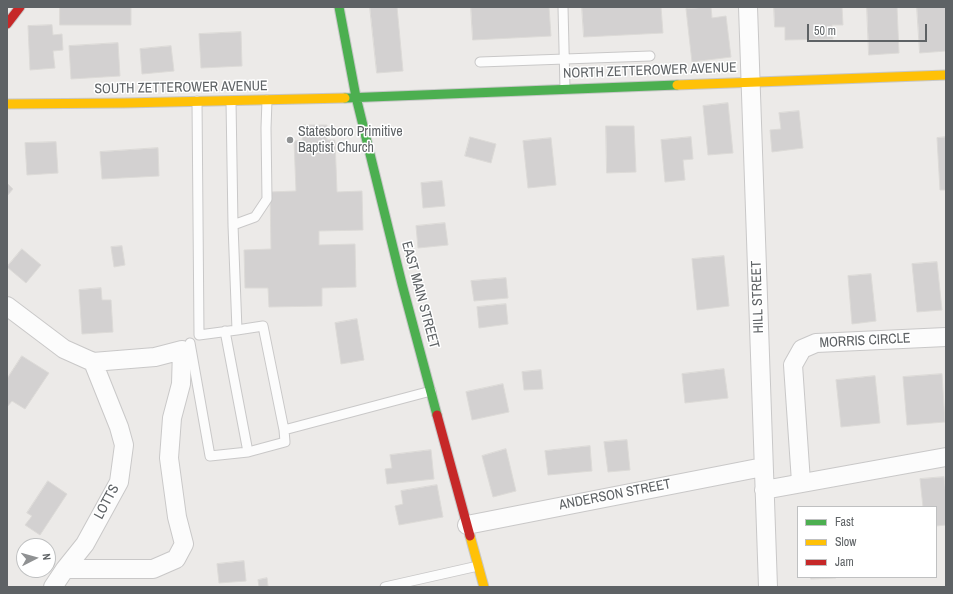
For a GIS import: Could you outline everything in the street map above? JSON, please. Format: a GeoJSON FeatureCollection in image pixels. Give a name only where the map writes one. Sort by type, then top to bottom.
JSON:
{"type":"FeatureCollection","features":[{"type":"Feature","properties":{"kind":"street"},"geometry":{"type":"LineString","coordinates":[[7,24],[20,7]]}},
{"type":"Feature","properties":{"kind":"street","name":"EAST MAIN STREET"},"geometry":{"type":"LineString","coordinates":[[339,7],[356,97],[402,284],[484,587]]}},
{"type":"Feature","properties":{"kind":"street","name":"HILL STREET"},"geometry":{"type":"LineString","coordinates":[[748,7],[752,81],[763,467],[768,587]]}},
{"type":"Feature","properties":{"kind":"street","name":"NORTH ZETTEROWER AVENUE"},"geometry":{"type":"LineString","coordinates":[[356,97],[752,81],[946,75]]}},
{"type":"Feature","properties":{"kind":"street","name":"SOUTH ZETTEROWER AVENUE"},"geometry":{"type":"LineString","coordinates":[[7,104],[109,104],[356,97]]}},
{"type":"Feature","properties":{"kind":"street"},"geometry":{"type":"LineString","coordinates":[[7,306],[64,349],[93,362],[155,358],[186,346],[181,384],[172,418],[169,458],[177,517],[184,544],[176,559],[153,569],[65,569]]}},
{"type":"Feature","properties":{"kind":"street","name":"MORRIS CIRCLE"},"geometry":{"type":"LineString","coordinates":[[801,482],[793,365],[802,349],[816,343],[946,337]]}},
{"type":"Feature","properties":{"kind":"street","name":"LOTTS"},"geometry":{"type":"LineString","coordinates":[[53,587],[85,544],[119,482],[124,445],[119,427],[93,362]]}},
{"type":"Feature","properties":{"kind":"street"},"geometry":{"type":"LineString","coordinates":[[764,490],[801,482],[946,457]]}},
{"type":"Feature","properties":{"kind":"street","name":"ANDERSON STREET"},"geometry":{"type":"LineString","coordinates":[[467,525],[763,467]]}},
{"type":"Feature","properties":{"kind":"lane"},"geometry":{"type":"LineString","coordinates":[[563,7],[565,89]]}},
{"type":"Feature","properties":{"kind":"lane"},"geometry":{"type":"LineString","coordinates":[[480,62],[650,56]]}},
{"type":"Feature","properties":{"kind":"lane"},"geometry":{"type":"LineString","coordinates":[[233,225],[255,217],[267,199],[267,100]]}},
{"type":"Feature","properties":{"kind":"lane"},"geometry":{"type":"LineString","coordinates":[[231,101],[233,225],[237,330]]}},
{"type":"Feature","properties":{"kind":"lane"},"geometry":{"type":"LineString","coordinates":[[197,102],[199,335]]}},
{"type":"Feature","properties":{"kind":"lane"},"geometry":{"type":"LineString","coordinates":[[263,326],[284,430],[285,442],[248,452],[210,456],[186,346],[199,335],[263,326]]}},
{"type":"Feature","properties":{"kind":"lane"},"geometry":{"type":"LineString","coordinates":[[225,332],[248,452]]}},
{"type":"Feature","properties":{"kind":"lane"},"geometry":{"type":"LineString","coordinates":[[284,430],[431,391]]}},
{"type":"Feature","properties":{"kind":"lane"},"geometry":{"type":"LineString","coordinates":[[385,587],[478,566]]}},
{"type":"Feature","properties":{"kind":"building"},"geometry":{"type":"Polygon","coordinates":[[[60,7],[131,7],[131,25],[60,25],[60,7]]]}},
{"type":"Feature","properties":{"kind":"building"},"geometry":{"type":"Polygon","coordinates":[[[370,7],[397,7],[403,71],[377,73],[370,7]]]}},
{"type":"Feature","properties":{"kind":"building"},"geometry":{"type":"Polygon","coordinates":[[[471,7],[549,7],[551,36],[473,40],[471,7]]]}},
{"type":"Feature","properties":{"kind":"building"},"geometry":{"type":"Polygon","coordinates":[[[582,7],[661,7],[663,33],[584,37],[582,7]]]}},
{"type":"Feature","properties":{"kind":"building"},"geometry":{"type":"Polygon","coordinates":[[[711,7],[712,18],[726,16],[731,57],[692,62],[686,9],[711,7]]]}},
{"type":"Feature","properties":{"kind":"building"},"geometry":{"type":"Polygon","coordinates":[[[774,7],[842,7],[843,25],[832,25],[833,39],[785,40],[785,27],[775,27],[774,7]]]}},
{"type":"Feature","properties":{"kind":"building"},"geometry":{"type":"Polygon","coordinates":[[[867,7],[897,7],[899,53],[869,55],[867,7]]]}},
{"type":"Feature","properties":{"kind":"building"},"geometry":{"type":"Polygon","coordinates":[[[917,7],[946,7],[946,51],[920,53],[917,7]]]}},
{"type":"Feature","properties":{"kind":"building"},"geometry":{"type":"Polygon","coordinates":[[[52,25],[53,35],[62,34],[63,50],[53,51],[55,68],[30,70],[28,26],[52,25]]]}},
{"type":"Feature","properties":{"kind":"building"},"geometry":{"type":"Polygon","coordinates":[[[241,32],[242,66],[201,68],[199,34],[241,32]]]}},
{"type":"Feature","properties":{"kind":"building"},"geometry":{"type":"Polygon","coordinates":[[[118,43],[120,76],[71,79],[69,46],[118,43]]]}},
{"type":"Feature","properties":{"kind":"building"},"geometry":{"type":"Polygon","coordinates":[[[171,46],[174,71],[142,74],[140,49],[171,46]]]}},
{"type":"Feature","properties":{"kind":"building"},"geometry":{"type":"Polygon","coordinates":[[[728,103],[733,153],[708,155],[703,106],[728,103]]]}},
{"type":"Feature","properties":{"kind":"building"},"geometry":{"type":"Polygon","coordinates":[[[799,111],[803,148],[772,152],[770,130],[781,129],[779,113],[799,111]]]}},
{"type":"Feature","properties":{"kind":"building"},"geometry":{"type":"Polygon","coordinates":[[[302,125],[327,125],[327,140],[335,140],[337,192],[362,191],[363,230],[319,231],[319,245],[355,244],[356,287],[322,288],[322,306],[269,307],[268,288],[245,288],[244,250],[271,249],[270,192],[296,191],[294,141],[302,140],[302,125]]]}},
{"type":"Feature","properties":{"kind":"building"},"geometry":{"type":"Polygon","coordinates":[[[606,126],[634,126],[636,172],[607,173],[606,126]]]}},
{"type":"Feature","properties":{"kind":"building"},"geometry":{"type":"Polygon","coordinates":[[[470,137],[496,144],[491,163],[465,156],[470,137]]]}},
{"type":"Feature","properties":{"kind":"building"},"geometry":{"type":"Polygon","coordinates":[[[691,137],[693,159],[683,160],[685,180],[665,182],[661,140],[691,137]]]}},
{"type":"Feature","properties":{"kind":"building"},"geometry":{"type":"Polygon","coordinates":[[[946,137],[946,190],[940,190],[937,138],[946,137]]]}},
{"type":"Feature","properties":{"kind":"building"},"geometry":{"type":"Polygon","coordinates":[[[551,138],[556,185],[528,188],[523,141],[551,138]]]}},
{"type":"Feature","properties":{"kind":"building"},"geometry":{"type":"Polygon","coordinates":[[[56,142],[58,173],[27,175],[25,143],[56,142]]]}},
{"type":"Feature","properties":{"kind":"building"},"geometry":{"type":"Polygon","coordinates":[[[158,148],[159,176],[102,179],[100,152],[158,148]]]}},
{"type":"Feature","properties":{"kind":"building"},"geometry":{"type":"Polygon","coordinates":[[[442,181],[445,206],[423,208],[421,183],[442,181]]]}},
{"type":"Feature","properties":{"kind":"building"},"geometry":{"type":"Polygon","coordinates":[[[7,183],[13,189],[7,196],[7,183]]]}},
{"type":"Feature","properties":{"kind":"building"},"geometry":{"type":"Polygon","coordinates":[[[445,223],[448,245],[418,248],[416,226],[445,223]]]}},
{"type":"Feature","properties":{"kind":"building"},"geometry":{"type":"Polygon","coordinates":[[[122,246],[125,265],[114,267],[111,247],[122,246]]]}},
{"type":"Feature","properties":{"kind":"building"},"geometry":{"type":"Polygon","coordinates":[[[22,249],[41,265],[26,283],[7,267],[22,249]]]}},
{"type":"Feature","properties":{"kind":"building"},"geometry":{"type":"Polygon","coordinates":[[[724,256],[729,306],[697,310],[692,259],[724,256]]]}},
{"type":"Feature","properties":{"kind":"building"},"geometry":{"type":"Polygon","coordinates":[[[937,262],[942,310],[917,312],[912,264],[937,262]]]}},
{"type":"Feature","properties":{"kind":"building"},"geometry":{"type":"Polygon","coordinates":[[[871,274],[876,321],[852,324],[848,276],[871,274]]]}},
{"type":"Feature","properties":{"kind":"building"},"geometry":{"type":"Polygon","coordinates":[[[506,278],[508,298],[474,301],[471,281],[506,278]]]}},
{"type":"Feature","properties":{"kind":"building"},"geometry":{"type":"Polygon","coordinates":[[[101,288],[102,300],[111,300],[113,332],[82,334],[79,290],[101,288]]]}},
{"type":"Feature","properties":{"kind":"building"},"geometry":{"type":"Polygon","coordinates":[[[506,304],[508,324],[479,328],[477,307],[506,304]]]}},
{"type":"Feature","properties":{"kind":"building"},"geometry":{"type":"Polygon","coordinates":[[[357,319],[364,360],[341,364],[335,323],[357,319]]]}},
{"type":"Feature","properties":{"kind":"building"},"geometry":{"type":"Polygon","coordinates":[[[22,356],[49,373],[25,409],[12,401],[7,407],[7,379],[22,356]]]}},
{"type":"Feature","properties":{"kind":"building"},"geometry":{"type":"Polygon","coordinates":[[[724,369],[728,398],[685,403],[682,374],[724,369]]]}},
{"type":"Feature","properties":{"kind":"building"},"geometry":{"type":"Polygon","coordinates":[[[541,370],[543,389],[524,390],[522,372],[541,370]]]}},
{"type":"Feature","properties":{"kind":"building"},"geometry":{"type":"Polygon","coordinates":[[[942,374],[945,422],[907,425],[903,377],[942,374]]]}},
{"type":"Feature","properties":{"kind":"building"},"geometry":{"type":"Polygon","coordinates":[[[875,376],[880,423],[841,427],[836,380],[875,376]]]}},
{"type":"Feature","properties":{"kind":"building"},"geometry":{"type":"Polygon","coordinates":[[[503,384],[509,412],[472,420],[466,392],[503,384]]]}},
{"type":"Feature","properties":{"kind":"building"},"geometry":{"type":"Polygon","coordinates":[[[627,440],[630,470],[608,472],[604,442],[627,440]]]}},
{"type":"Feature","properties":{"kind":"building"},"geometry":{"type":"Polygon","coordinates":[[[590,446],[592,471],[548,475],[545,451],[590,446]]]}},
{"type":"Feature","properties":{"kind":"building"},"geometry":{"type":"Polygon","coordinates":[[[506,449],[516,491],[493,497],[482,456],[506,449]]]}},
{"type":"Feature","properties":{"kind":"building"},"geometry":{"type":"Polygon","coordinates":[[[431,450],[434,479],[387,484],[385,469],[392,468],[390,455],[431,450]]]}},
{"type":"Feature","properties":{"kind":"building"},"geometry":{"type":"Polygon","coordinates":[[[944,477],[946,495],[946,525],[937,526],[937,506],[923,506],[920,479],[944,477]]]}},
{"type":"Feature","properties":{"kind":"building"},"geometry":{"type":"Polygon","coordinates":[[[48,481],[67,494],[40,535],[25,525],[32,516],[27,513],[48,481]]]}},
{"type":"Feature","properties":{"kind":"building"},"geometry":{"type":"Polygon","coordinates":[[[437,485],[443,517],[399,525],[395,506],[403,504],[401,491],[437,485]]]}},
{"type":"Feature","properties":{"kind":"building"},"geometry":{"type":"Polygon","coordinates":[[[244,561],[246,581],[219,583],[217,564],[244,561]]]}},
{"type":"Feature","properties":{"kind":"building"},"geometry":{"type":"Polygon","coordinates":[[[267,578],[268,586],[259,587],[258,580],[267,578]]]}},
{"type":"Feature","properties":{"kind":"building"},"geometry":{"type":"Polygon","coordinates":[[[811,578],[836,578],[811,579],[811,578]]]}},
{"type":"Feature","properties":{"kind":"traffic: fast"},"geometry":{"type":"LineString","coordinates":[[339,7],[356,97],[402,284],[437,415]]}},
{"type":"Feature","properties":{"kind":"traffic: fast"},"geometry":{"type":"LineString","coordinates":[[345,98],[677,85]]}},
{"type":"Feature","properties":{"kind":"traffic: slow"},"geometry":{"type":"LineString","coordinates":[[677,85],[946,75]]}},
{"type":"Feature","properties":{"kind":"traffic: slow"},"geometry":{"type":"LineString","coordinates":[[7,104],[345,98]]}},
{"type":"Feature","properties":{"kind":"traffic: slow"},"geometry":{"type":"LineString","coordinates":[[470,536],[484,587]]}},
{"type":"Feature","properties":{"kind":"traffic: jam"},"geometry":{"type":"LineString","coordinates":[[7,24],[20,7]]}},
{"type":"Feature","properties":{"kind":"traffic: jam"},"geometry":{"type":"LineString","coordinates":[[437,415],[470,536]]}},
{"type":"Feature","properties":{"kind":"place","name":"Statesboro Primitive Baptist Church"},"geometry":{"type":"Point","coordinates":[290,140]}}]}
